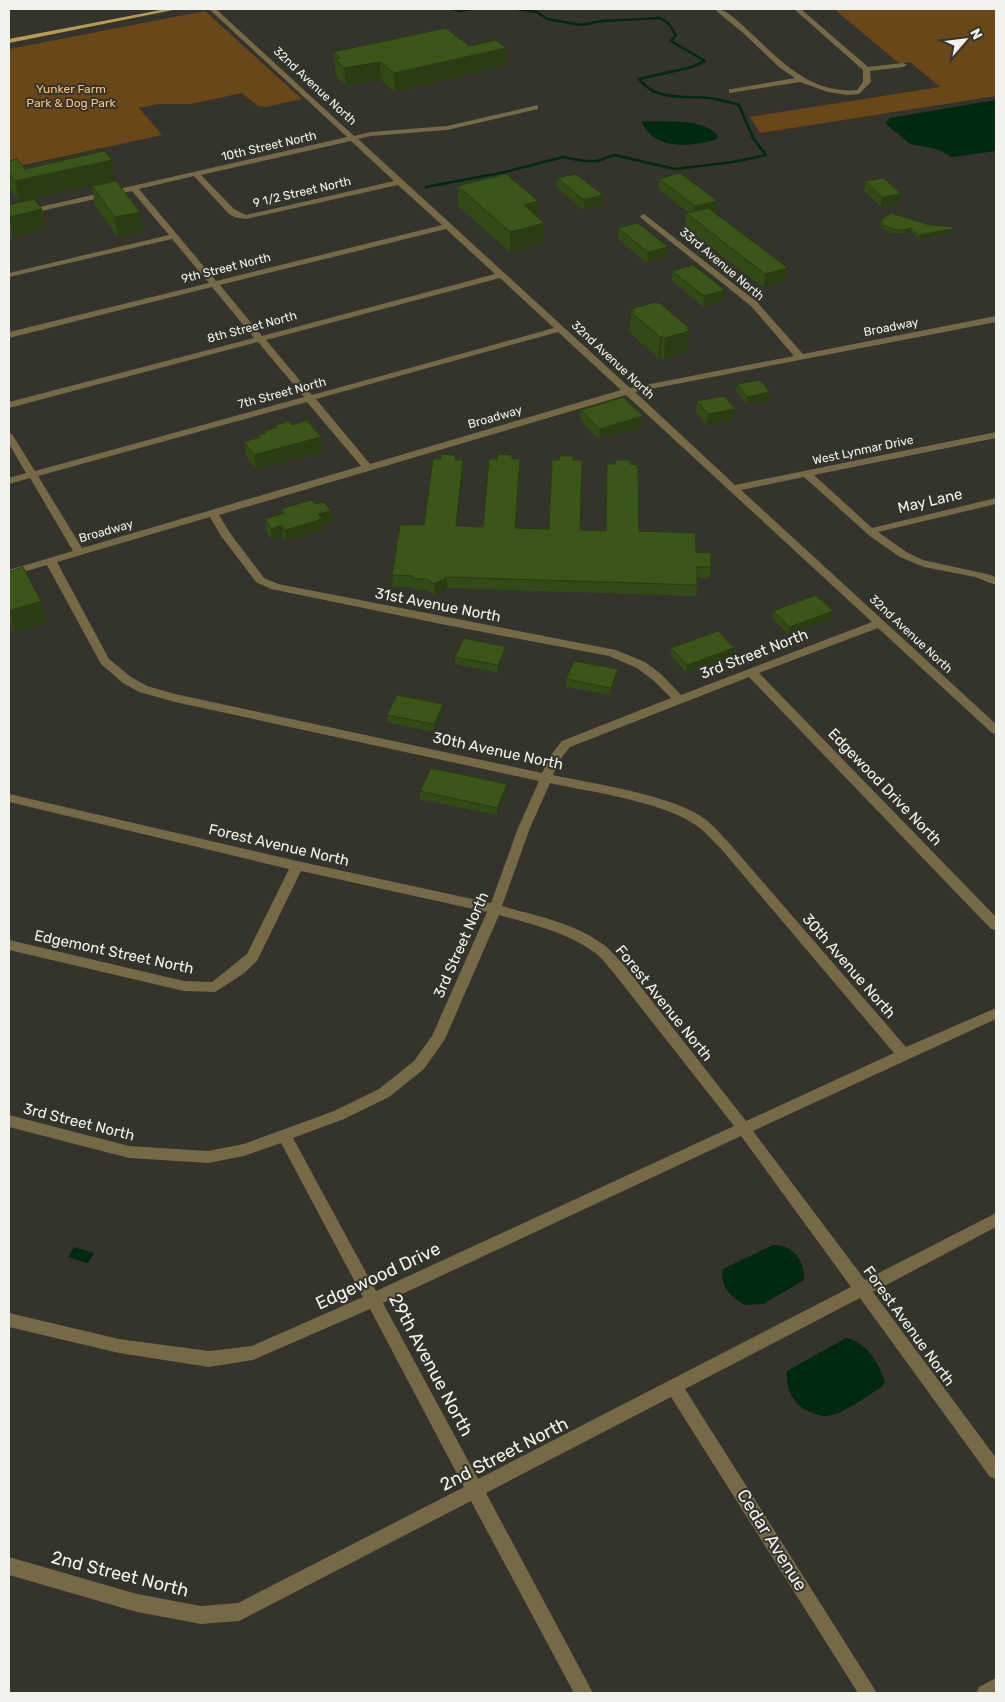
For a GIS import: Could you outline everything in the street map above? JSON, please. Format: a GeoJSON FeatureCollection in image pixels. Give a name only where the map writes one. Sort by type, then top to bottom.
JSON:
{"type":"FeatureCollection","features":[{"type":"Feature","properties":{"kind":"main road"},"geometry":{"type":"LineString","coordinates":[[9,41],[175,9]]}},
{"type":"Feature","properties":{"kind":"street","name":"32nd Avenue North"},"geometry":{"type":"LineString","coordinates":[[212,9],[996,730]]}},
{"type":"Feature","properties":{"kind":"street"},"geometry":{"type":"LineString","coordinates":[[717,9],[798,80],[825,90],[850,94],[859,92],[868,78],[866,69],[796,9]]}},
{"type":"Feature","properties":{"kind":"street"},"geometry":{"type":"LineString","coordinates":[[866,69],[903,65]]}},
{"type":"Feature","properties":{"kind":"street"},"geometry":{"type":"LineString","coordinates":[[732,91],[798,80]]}},
{"type":"Feature","properties":{"kind":"street","name":"10th Street North"},"geometry":{"type":"LineString","coordinates":[[9,216],[383,131],[447,128],[536,107]]}},
{"type":"Feature","properties":{"kind":"street","name":"9 1/2 Street North"},"geometry":{"type":"LineString","coordinates":[[196,174],[231,211],[246,217],[400,182]]}},
{"type":"Feature","properties":{"kind":"street"},"geometry":{"type":"LineString","coordinates":[[134,188],[367,467]]}},
{"type":"Feature","properties":{"kind":"street","name":"33rd Avenue North"},"geometry":{"type":"LineString","coordinates":[[644,216],[745,296],[800,358]]}},
{"type":"Feature","properties":{"kind":"street","name":"9th Street North"},"geometry":{"type":"LineString","coordinates":[[9,334],[449,226]]}},
{"type":"Feature","properties":{"kind":"street"},"geometry":{"type":"LineString","coordinates":[[9,275],[174,236]]}},
{"type":"Feature","properties":{"kind":"street","name":"8th Street North"},"geometry":{"type":"LineString","coordinates":[[9,405],[502,275]]}},
{"type":"Feature","properties":{"kind":"street","name":"Broadway"},"geometry":{"type":"LineString","coordinates":[[9,572],[628,391],[996,319]]}},
{"type":"Feature","properties":{"kind":"street","name":"7th Street North"},"geometry":{"type":"LineString","coordinates":[[9,481],[561,329]]}},
{"type":"Feature","properties":{"kind":"street","name":"West Lynmar Drive"},"geometry":{"type":"LineString","coordinates":[[734,488],[996,435]]}},
{"type":"Feature","properties":{"kind":"street"},"geometry":{"type":"LineString","coordinates":[[9,436],[79,552]]}},
{"type":"Feature","properties":{"kind":"street"},"geometry":{"type":"LineString","coordinates":[[808,474],[894,550],[920,562],[964,571],[996,581]]}},
{"type":"Feature","properties":{"kind":"street","name":"May Lane"},"geometry":{"type":"LineString","coordinates":[[871,531],[996,501]]}},
{"type":"Feature","properties":{"kind":"street","name":"31st Avenue North"},"geometry":{"type":"LineString","coordinates":[[213,513],[225,534],[260,580],[275,587],[612,653],[641,664],[657,677],[679,700]]}},
{"type":"Feature","properties":{"kind":"street","name":"30th Avenue North"},"geometry":{"type":"LineString","coordinates":[[50,560],[105,661],[127,680],[143,689],[174,698],[616,793],[670,808],[694,818],[708,828],[903,1054]]}},
{"type":"Feature","properties":{"kind":"street","name":"3rd Street North"},"geometry":{"type":"LineString","coordinates":[[9,1121],[130,1152],[208,1157],[244,1150],[339,1115],[384,1093],[419,1065],[438,1039],[495,909],[524,828],[554,759],[566,744],[586,734],[880,623]]}},
{"type":"Feature","properties":{"kind":"street","name":"Edgewood Drive North"},"geometry":{"type":"LineString","coordinates":[[751,672],[996,925]]}},
{"type":"Feature","properties":{"kind":"street","name":"Forest Avenue North"},"geometry":{"type":"LineString","coordinates":[[9,798],[297,866],[495,909],[557,927],[600,950],[618,968],[744,1129],[996,1472]]}},
{"type":"Feature","properties":{"kind":"street","name":"Edgemont Street North"},"geometry":{"type":"LineString","coordinates":[[9,945],[184,986],[216,986],[252,957],[297,866]]}},
{"type":"Feature","properties":{"kind":"street"},"geometry":{"type":"LineString","coordinates":[[744,1129],[996,1012]]}},
{"type":"Feature","properties":{"kind":"street","name":"Edgewood Drive"},"geometry":{"type":"LineString","coordinates":[[9,1320],[119,1346],[209,1359],[253,1353],[373,1300],[744,1129]]}},
{"type":"Feature","properties":{"kind":"street","name":"29th Avenue North"},"geometry":{"type":"LineString","coordinates":[[284,1135],[584,1693]]}},
{"type":"Feature","properties":{"kind":"street","name":"2nd Street North"},"geometry":{"type":"LineString","coordinates":[[9,1566],[137,1603],[201,1614],[239,1612],[675,1388],[996,1220]]}},
{"type":"Feature","properties":{"kind":"street","name":"Cedar Avenue"},"geometry":{"type":"LineString","coordinates":[[675,1388],[868,1693]]}},
{"type":"Feature","properties":{"kind":"street"},"geometry":{"type":"LineString","coordinates":[[986,1693],[996,1687]]}},
{"type":"Feature","properties":{"kind":"green space"},"geometry":{"type":"Polygon","coordinates":[[[834,9],[996,9],[996,96],[760,133],[750,117],[940,87],[910,62],[900,64],[834,9]]]}},
{"type":"Feature","properties":{"kind":"green space","name":"Yunker Farm Park & Dog Park"},"geometry":{"type":"Polygon","coordinates":[[[205,11],[302,99],[266,107],[258,106],[242,93],[191,104],[159,104],[139,108],[162,135],[9,168],[9,49],[205,11]]]}},
{"type":"Feature","properties":{"kind":"shaded area"},"geometry":{"type":"Polygon","coordinates":[[[996,100],[996,151],[952,157],[936,149],[910,144],[885,123],[890,118],[996,100]]]}},
{"type":"Feature","properties":{"kind":"shaded area"},"geometry":{"type":"Polygon","coordinates":[[[673,121],[695,124],[712,130],[718,136],[717,139],[697,144],[686,145],[665,142],[655,138],[648,131],[642,122],[673,121]]]}},
{"type":"Feature","properties":{"kind":"shaded area"},"geometry":{"type":"Polygon","coordinates":[[[773,1245],[786,1247],[796,1255],[803,1266],[804,1280],[763,1304],[745,1305],[727,1290],[723,1281],[723,1269],[773,1245]]]}},
{"type":"Feature","properties":{"kind":"shaded area"},"geometry":{"type":"Polygon","coordinates":[[[74,1247],[94,1253],[88,1263],[68,1257],[74,1247]]]}},
{"type":"Feature","properties":{"kind":"shaded area"},"geometry":{"type":"Polygon","coordinates":[[[846,1338],[859,1343],[871,1354],[885,1382],[882,1387],[833,1415],[823,1416],[802,1408],[790,1393],[787,1371],[846,1338]]]}},
{"type":"Feature","properties":{"kind":"building"},"geometry":{"type":"Polygon","coordinates":[[[446,28],[469,46],[496,40],[506,48],[394,73],[380,62],[344,68],[335,59],[340,58],[333,52],[446,28]]]}},
{"type":"Feature","properties":{"kind":"building"},"geometry":{"type":"Polygon","coordinates":[[[104,151],[112,160],[15,181],[9,173],[9,161],[17,159],[25,169],[104,151]]]}},
{"type":"Feature","properties":{"kind":"building"},"geometry":{"type":"Polygon","coordinates":[[[680,173],[717,201],[695,206],[659,179],[680,173]]]}},
{"type":"Feature","properties":{"kind":"building"},"geometry":{"type":"Polygon","coordinates":[[[506,174],[538,201],[524,205],[544,223],[510,232],[458,186],[506,174]]]}},
{"type":"Feature","properties":{"kind":"building"},"geometry":{"type":"Polygon","coordinates":[[[576,174],[603,195],[584,200],[557,178],[576,174]]]}},
{"type":"Feature","properties":{"kind":"building"},"geometry":{"type":"Polygon","coordinates":[[[884,178],[901,194],[882,197],[866,181],[884,178]]]}},
{"type":"Feature","properties":{"kind":"building"},"geometry":{"type":"Polygon","coordinates":[[[116,181],[140,212],[115,217],[92,186],[116,181]]]}},
{"type":"Feature","properties":{"kind":"building"},"geometry":{"type":"Polygon","coordinates":[[[34,199],[42,209],[9,217],[9,205],[34,199]]]}},
{"type":"Feature","properties":{"kind":"building"},"geometry":{"type":"Polygon","coordinates":[[[708,208],[788,268],[765,274],[686,213],[708,208]]]}},
{"type":"Feature","properties":{"kind":"building"},"geometry":{"type":"Polygon","coordinates":[[[891,213],[926,224],[952,227],[953,229],[919,235],[911,228],[905,230],[893,229],[883,225],[881,220],[891,213]]]}},
{"type":"Feature","properties":{"kind":"building"},"geometry":{"type":"Polygon","coordinates":[[[638,223],[668,247],[648,252],[618,228],[638,223]]]}},
{"type":"Feature","properties":{"kind":"building"},"geometry":{"type":"Polygon","coordinates":[[[693,265],[725,290],[704,296],[672,271],[693,265]]]}},
{"type":"Feature","properties":{"kind":"building"},"geometry":{"type":"Polygon","coordinates":[[[655,302],[661,304],[689,328],[687,329],[690,331],[665,338],[660,337],[631,312],[634,311],[631,309],[655,302]]]}},
{"type":"Feature","properties":{"kind":"building"},"geometry":{"type":"Polygon","coordinates":[[[760,380],[770,392],[747,397],[737,384],[760,380]]]}},
{"type":"Feature","properties":{"kind":"building"},"geometry":{"type":"Polygon","coordinates":[[[724,396],[735,409],[708,414],[697,401],[724,396]]]}},
{"type":"Feature","properties":{"kind":"building"},"geometry":{"type":"Polygon","coordinates":[[[623,397],[643,416],[600,429],[581,410],[623,397]]]}},
{"type":"Feature","properties":{"kind":"building"},"geometry":{"type":"Polygon","coordinates":[[[307,420],[321,437],[254,455],[244,442],[260,437],[258,435],[277,427],[276,425],[289,421],[292,425],[307,420]]]}},
{"type":"Feature","properties":{"kind":"building"},"geometry":{"type":"Polygon","coordinates":[[[441,454],[456,455],[455,460],[463,460],[456,526],[483,527],[489,459],[497,459],[498,454],[512,455],[512,459],[520,459],[515,528],[549,529],[552,460],[559,460],[560,456],[573,456],[573,460],[582,460],[580,530],[606,531],[607,464],[615,464],[615,460],[630,460],[630,464],[638,465],[639,531],[695,533],[696,552],[711,553],[711,567],[697,567],[697,585],[447,577],[434,584],[427,579],[413,579],[413,576],[392,575],[400,525],[424,525],[433,459],[441,459],[441,454]]]}},
{"type":"Feature","properties":{"kind":"building"},"geometry":{"type":"Polygon","coordinates":[[[311,500],[315,504],[324,502],[331,511],[318,514],[322,519],[285,530],[282,525],[271,529],[265,519],[285,513],[281,509],[311,500]]]}},
{"type":"Feature","properties":{"kind":"building"},"geometry":{"type":"Polygon","coordinates":[[[23,567],[41,601],[9,611],[9,572],[23,567]]]}},
{"type":"Feature","properties":{"kind":"building"},"geometry":{"type":"Polygon","coordinates":[[[816,595],[833,611],[790,627],[773,611],[816,595]]]}},
{"type":"Feature","properties":{"kind":"building"},"geometry":{"type":"Polygon","coordinates":[[[718,631],[734,648],[687,665],[671,648],[718,631]]]}},
{"type":"Feature","properties":{"kind":"building"},"geometry":{"type":"Polygon","coordinates":[[[464,638],[506,647],[498,665],[455,657],[464,638]]]}},
{"type":"Feature","properties":{"kind":"building"},"geometry":{"type":"Polygon","coordinates":[[[574,661],[618,669],[611,688],[566,679],[574,661]]]}},
{"type":"Feature","properties":{"kind":"building"},"geometry":{"type":"Polygon","coordinates":[[[397,695],[443,704],[434,724],[387,715],[397,695]]]}},
{"type":"Feature","properties":{"kind":"building"},"geometry":{"type":"Polygon","coordinates":[[[431,768],[507,784],[497,808],[420,791],[431,768]]]}},
{"type":"Feature","properties":{"kind":"waterway"},"geometry":{"type":"LineString","coordinates":[[453,9],[460,11],[472,9]]}},
{"type":"Feature","properties":{"kind":"waterway"},"geometry":{"type":"LineString","coordinates":[[426,187],[505,172],[563,157],[584,161],[597,161],[614,155],[675,169],[733,162],[766,155],[753,138],[739,105],[712,98],[680,97],[662,94],[653,91],[639,79],[692,67],[705,61],[671,41],[676,35],[668,23],[660,18],[602,21],[581,25],[547,19],[537,12],[517,9]]}}]}
